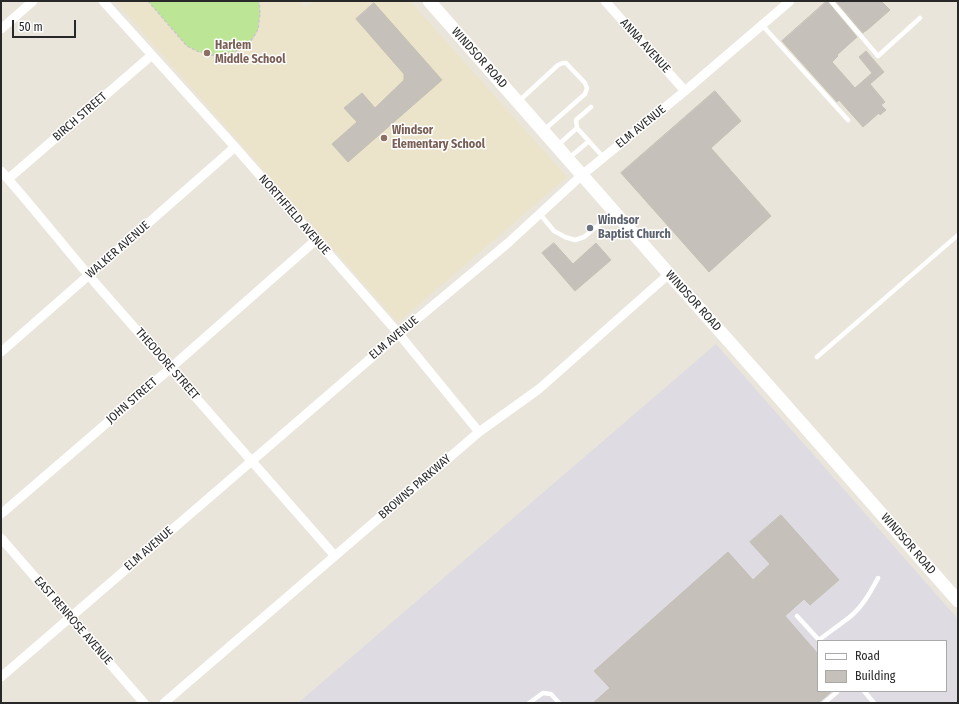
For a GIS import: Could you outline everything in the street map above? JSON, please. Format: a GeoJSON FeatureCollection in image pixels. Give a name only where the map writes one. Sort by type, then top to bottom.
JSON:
{"type":"FeatureCollection","features":[{"type":"Feature","properties":{"kind":"street"},"geometry":{"type":"LineString","coordinates":[[1,29],[33,1]]}},
{"type":"Feature","properties":{"kind":"street","name":"NORTHFIELD AVENUE"},"geometry":{"type":"LineString","coordinates":[[103,1],[235,147],[398,334],[479,432]]}},
{"type":"Feature","properties":{"kind":"street","name":"WINDSOR ROAD"},"geometry":{"type":"LineString","coordinates":[[428,1],[776,393],[958,601]]}},
{"type":"Feature","properties":{"kind":"street","name":"ANNA AVENUE"},"geometry":{"type":"LineString","coordinates":[[605,1],[685,91]]}},
{"type":"Feature","properties":{"kind":"street","name":"ELM AVENUE"},"geometry":{"type":"LineString","coordinates":[[1,677],[398,334],[508,243],[582,175],[685,91],[762,25],[783,3]]}},
{"type":"Feature","properties":{"kind":"street","name":"BIRCH STREET"},"geometry":{"type":"LineString","coordinates":[[8,179],[152,55]]}},
{"type":"Feature","properties":{"kind":"street","name":"WALKER AVENUE"},"geometry":{"type":"LineString","coordinates":[[1,352],[235,147]]}},
{"type":"Feature","properties":{"kind":"street","name":"THEODORE STREET"},"geometry":{"type":"LineString","coordinates":[[1,171],[89,275],[335,556]]}},
{"type":"Feature","properties":{"kind":"street","name":"JOHN STREET"},"geometry":{"type":"LineString","coordinates":[[1,514],[316,240]]}},
{"type":"Feature","properties":{"kind":"street","name":"BROWNS PARKWAY"},"geometry":{"type":"LineString","coordinates":[[164,703],[479,432],[540,389],[669,274]]}},
{"type":"Feature","properties":{"kind":"street","name":"EAST RENROSE AVENUE"},"geometry":{"type":"LineString","coordinates":[[1,538],[144,703]]}},
{"type":"Feature","properties":{"kind":"lane"},"geometry":{"type":"LineString","coordinates":[[831,1],[878,56],[920,18]]}},
{"type":"Feature","properties":{"kind":"lane"},"geometry":{"type":"LineString","coordinates":[[762,25],[848,120]]}},
{"type":"Feature","properties":{"kind":"lane"},"geometry":{"type":"LineString","coordinates":[[518,102],[561,63],[566,63],[585,83],[587,88],[585,94],[543,131]]}},
{"type":"Feature","properties":{"kind":"lane"},"geometry":{"type":"LineString","coordinates":[[590,107],[576,120],[577,128],[604,158]]}},
{"type":"Feature","properties":{"kind":"lane"},"geometry":{"type":"LineString","coordinates":[[556,146],[577,128]]}},
{"type":"Feature","properties":{"kind":"lane"},"geometry":{"type":"LineString","coordinates":[[568,159],[589,142]]}},
{"type":"Feature","properties":{"kind":"lane"},"geometry":{"type":"LineString","coordinates":[[540,214],[554,231],[565,238],[575,240],[584,237],[614,212]]}},
{"type":"Feature","properties":{"kind":"lane"},"geometry":{"type":"LineString","coordinates":[[817,357],[958,235]]}},
{"type":"Feature","properties":{"kind":"lane"},"geometry":{"type":"LineString","coordinates":[[820,640],[852,615],[870,593],[878,578]]}},
{"type":"Feature","properties":{"kind":"lane"},"geometry":{"type":"LineString","coordinates":[[797,616],[818,640]]}},
{"type":"Feature","properties":{"kind":"lane"},"geometry":{"type":"LineString","coordinates":[[824,703],[837,692]]}},
{"type":"Feature","properties":{"kind":"lane"},"geometry":{"type":"LineString","coordinates":[[865,692],[874,703]]}},
{"type":"Feature","properties":{"kind":"lane"},"geometry":{"type":"LineString","coordinates":[[529,703],[543,693],[551,694],[559,703]]}},
{"type":"Feature","properties":{"kind":"path"},"geometry":{"type":"LineString","coordinates":[[148,1],[187,46],[197,51],[222,56],[244,48],[253,38],[258,29],[260,13],[259,1]]}},
{"type":"Feature","properties":{"kind":"shaded area","name":"Windsor Elementary School"},"geometry":{"type":"Polygon","coordinates":[[[115,1],[300,1],[306,7],[314,1],[410,1],[567,177],[401,320],[397,321],[115,1]]]}},
{"type":"Feature","properties":{"kind":"shaded area"},"geometry":{"type":"Polygon","coordinates":[[[716,344],[958,619],[958,703],[298,703],[716,344]]]}},
{"type":"Feature","properties":{"kind":"green space"},"geometry":{"type":"Polygon","coordinates":[[[148,1],[259,1],[260,13],[258,29],[253,38],[244,48],[222,56],[209,55],[187,46],[148,1]]]}},
{"type":"Feature","properties":{"kind":"building"},"geometry":{"type":"Polygon","coordinates":[[[827,1],[857,37],[837,55],[838,56],[832,62],[855,88],[872,73],[859,57],[866,51],[884,72],[870,84],[885,102],[881,105],[886,110],[880,115],[879,113],[863,127],[839,100],[837,102],[782,41],[827,1]]]}},
{"type":"Feature","properties":{"kind":"building"},"geometry":{"type":"Polygon","coordinates":[[[836,1],[881,1],[890,10],[863,33],[836,1]]]}},
{"type":"Feature","properties":{"kind":"building","name":"Windsor Elementary School"},"geometry":{"type":"Polygon","coordinates":[[[374,3],[442,80],[348,162],[332,144],[357,122],[344,108],[362,93],[375,108],[404,80],[404,74],[356,19],[374,3]]]}},
{"type":"Feature","properties":{"kind":"building"},"geometry":{"type":"Polygon","coordinates":[[[715,91],[741,121],[711,148],[771,216],[709,272],[621,173],[715,91]]]}},
{"type":"Feature","properties":{"kind":"building"},"geometry":{"type":"Polygon","coordinates":[[[554,243],[573,264],[596,243],[611,260],[575,291],[542,253],[554,243]]]}},
{"type":"Feature","properties":{"kind":"building"},"geometry":{"type":"Polygon","coordinates":[[[781,515],[839,580],[810,605],[804,599],[785,616],[817,653],[817,692],[831,692],[818,703],[593,703],[610,688],[594,671],[728,552],[753,580],[770,564],[750,542],[781,515]]]}},
{"type":"Feature","properties":{"kind":"place","name":"Harlem Middle School"},"geometry":{"type":"Point","coordinates":[207,53]}},
{"type":"Feature","properties":{"kind":"place","name":"Windsor Elementary School"},"geometry":{"type":"Point","coordinates":[384,138]}},
{"type":"Feature","properties":{"kind":"place","name":"Windsor Baptist Church"},"geometry":{"type":"Point","coordinates":[590,228]}}]}
